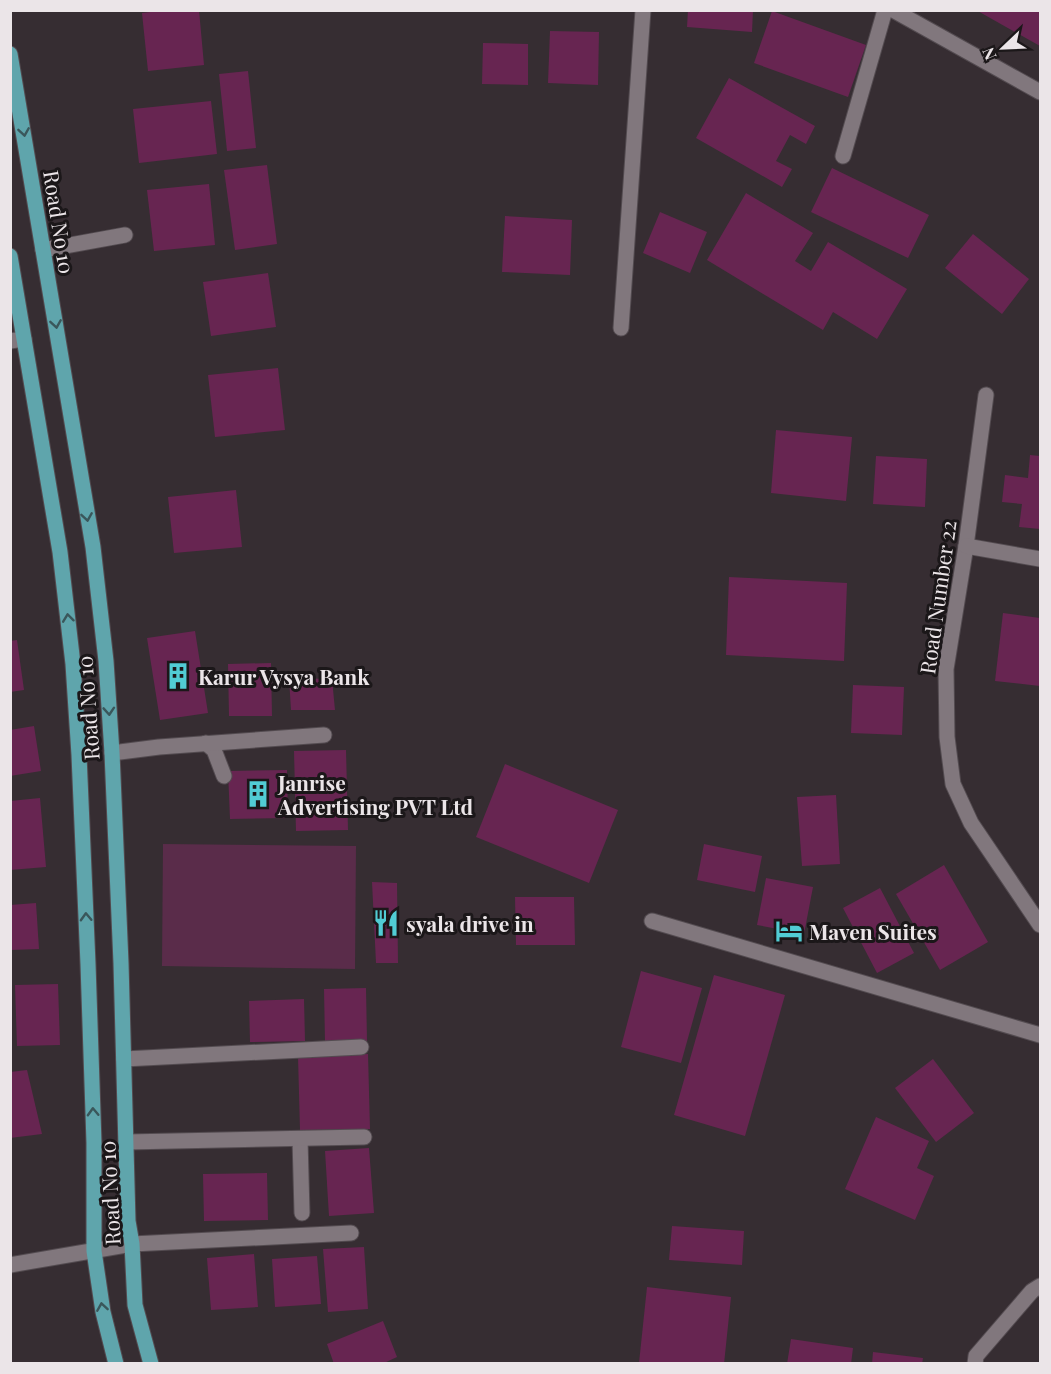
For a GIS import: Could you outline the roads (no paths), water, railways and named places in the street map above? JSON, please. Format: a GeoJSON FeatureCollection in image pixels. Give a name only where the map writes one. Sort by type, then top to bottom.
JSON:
{"type":"FeatureCollection","features":[{"type":"Feature","properties":{"kind":"main road","name":"Road No 10"},"geometry":{"type":"LineString","coordinates":[[10,54],[93,547],[106,662],[112,753],[128,1221],[132,1244],[135,1305],[151,1364]]}},
{"type":"Feature","properties":{"kind":"main road","name":"Road No 10"},"geometry":{"type":"LineString","coordinates":[[10,256],[17,340],[60,552],[73,664],[89,988],[94,1143],[94,1251],[103,1312],[116,1364]]}},
{"type":"Feature","properties":{"kind":"street"},"geometry":{"type":"LineString","coordinates":[[621,328],[643,10]]}},
{"type":"Feature","properties":{"kind":"street"},"geometry":{"type":"LineString","coordinates":[[843,156],[885,10]]}},
{"type":"Feature","properties":{"kind":"street"},"geometry":{"type":"LineString","coordinates":[[892,10],[1041,92]]}},
{"type":"Feature","properties":{"kind":"street"},"geometry":{"type":"LineString","coordinates":[[43,250],[125,235]]}},
{"type":"Feature","properties":{"kind":"street","name":"Road Number 22"},"geometry":{"type":"LineString","coordinates":[[986,394],[966,546],[946,669],[947,737],[953,784],[971,824],[1041,925]]}},
{"type":"Feature","properties":{"kind":"street"},"geometry":{"type":"LineString","coordinates":[[966,546],[1041,559]]}},
{"type":"Feature","properties":{"kind":"street"},"geometry":{"type":"LineString","coordinates":[[112,753],[206,743],[324,735]]}},
{"type":"Feature","properties":{"kind":"street"},"geometry":{"type":"LineString","coordinates":[[206,743],[214,750],[224,776]]}},
{"type":"Feature","properties":{"kind":"street"},"geometry":{"type":"LineString","coordinates":[[652,921],[1041,1035]]}},
{"type":"Feature","properties":{"kind":"street"},"geometry":{"type":"LineString","coordinates":[[124,1059],[361,1047]]}},
{"type":"Feature","properties":{"kind":"street"},"geometry":{"type":"LineString","coordinates":[[127,1142],[364,1137]]}},
{"type":"Feature","properties":{"kind":"street"},"geometry":{"type":"LineString","coordinates":[[300,1139],[302,1213]]}},
{"type":"Feature","properties":{"kind":"street"},"geometry":{"type":"LineString","coordinates":[[10,1264],[132,1244],[351,1233]]}},
{"type":"Feature","properties":{"kind":"street"},"geometry":{"type":"LineString","coordinates":[[975,1364],[976,1356],[1032,1291],[1041,1286]]}},
{"type":"Feature","properties":{"kind":"place","name":"Karur Vysya Bank"},"geometry":{"type":"Point","coordinates":[178,676]}},
{"type":"Feature","properties":{"kind":"place","name":"Janrise Advertising PVT Ltd"},"geometry":{"type":"Point","coordinates":[258,794]}},
{"type":"Feature","properties":{"kind":"place","name":"syala drive in"},"geometry":{"type":"Point","coordinates":[386,923]}},
{"type":"Feature","properties":{"kind":"place","name":"Maven Suites"},"geometry":{"type":"Point","coordinates":[789,931]}}]}
